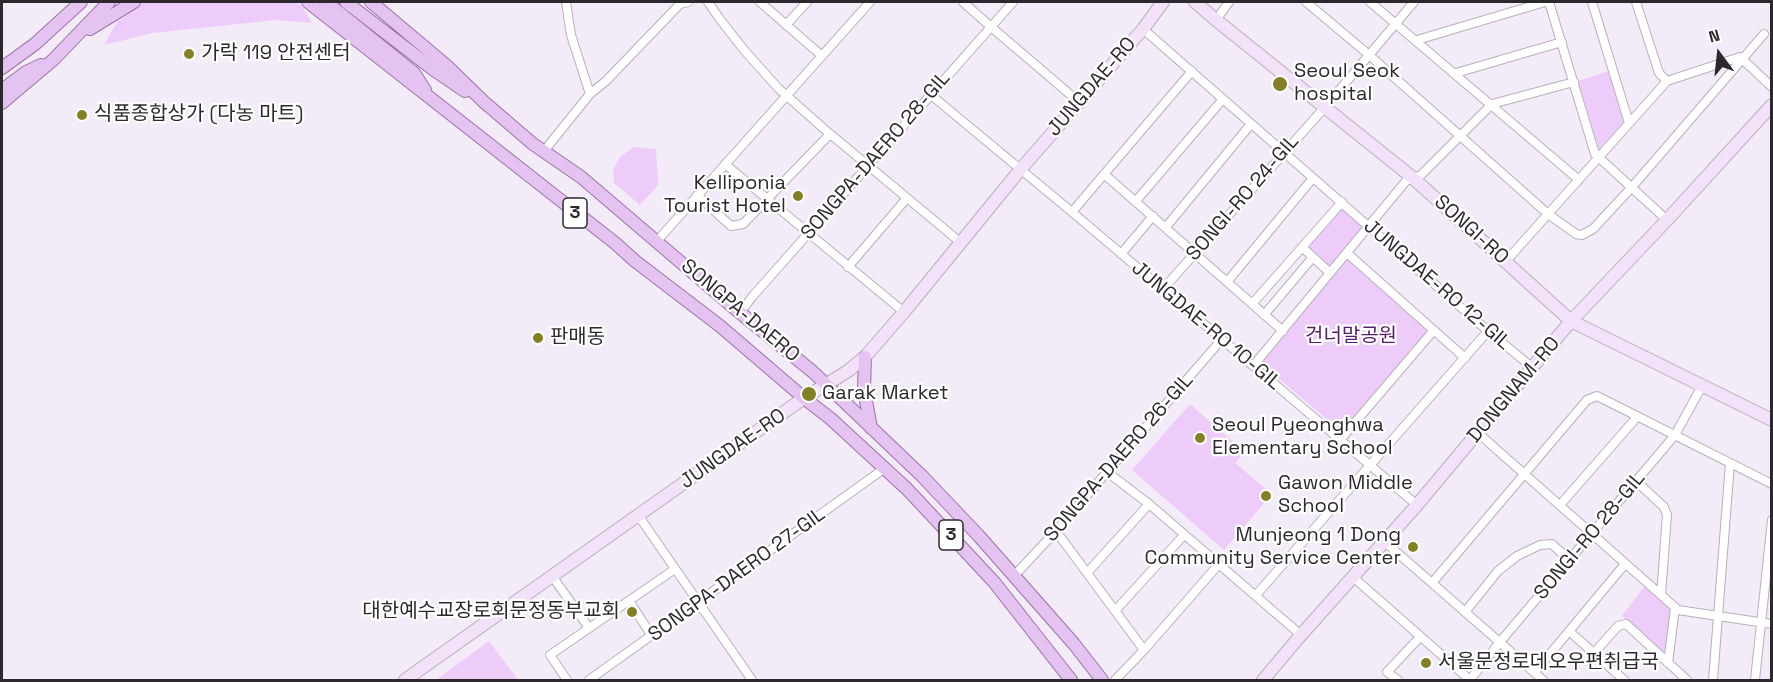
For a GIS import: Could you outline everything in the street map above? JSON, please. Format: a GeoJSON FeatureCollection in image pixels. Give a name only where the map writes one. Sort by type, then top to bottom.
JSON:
{"type":"FeatureCollection","features":[{"type":"Feature","properties":{"kind":"main road"},"geometry":{"type":"LineString","coordinates":[[2,68],[35,44],[79,2]]}},
{"type":"Feature","properties":{"kind":"main road"},"geometry":{"type":"LineString","coordinates":[[2,103],[53,60],[109,2]]}},
{"type":"Feature","properties":{"kind":"main road"},"geometry":{"type":"LineString","coordinates":[[74,39],[134,2]]}},
{"type":"Feature","properties":{"kind":"main road","name":"SONGPA-DAERO"},"geometry":{"type":"LineString","coordinates":[[308,2],[720,326],[804,398],[831,418],[907,489],[994,582],[1071,681]]}},
{"type":"Feature","properties":{"kind":"main road","name":"3"},"geometry":{"type":"LineString","coordinates":[[326,2],[414,73],[431,98]]}},
{"type":"Feature","properties":{"kind":"main road","name":"3"},"geometry":{"type":"LineString","coordinates":[[346,2],[434,70],[484,102]]}},
{"type":"Feature","properties":{"kind":"main road","name":"SONGPA-DAERO"},"geometry":{"type":"LineString","coordinates":[[371,2],[447,66],[484,102],[533,144],[581,177],[825,384],[922,476],[1074,644],[1102,681]]}},
{"type":"Feature","properties":{"kind":"main road","name":"JUNGDAE-RO"},"geometry":{"type":"LineString","coordinates":[[405,681],[865,357],[1020,170],[1143,29],[1163,2]]}},
{"type":"Feature","properties":{"kind":"main road","name":"SONGI-RO"},"geometry":{"type":"LineString","coordinates":[[1196,2],[1413,178],[1571,321],[1772,420]]}},
{"type":"Feature","properties":{"kind":"main road"},"geometry":{"type":"LineString","coordinates":[[2,77],[20,64],[35,44]]}},
{"type":"Feature","properties":{"kind":"main road"},"geometry":{"type":"LineString","coordinates":[[2,90],[26,72],[53,60]]}},
{"type":"Feature","properties":{"kind":"main road","name":"DONGNAM-RO"},"geometry":{"type":"LineString","coordinates":[[1263,681],[1417,505],[1571,321],[1772,105]]}},
{"type":"Feature","properties":{"kind":"main road"},"geometry":{"type":"LineString","coordinates":[[865,357],[864,390],[871,428]]}},
{"type":"Feature","properties":{"kind":"street"},"geometry":{"type":"LineString","coordinates":[[566,2],[571,34],[590,93]]}},
{"type":"Feature","properties":{"kind":"street"},"geometry":{"type":"LineString","coordinates":[[544,151],[590,93],[606,81],[680,4],[688,2]]}},
{"type":"Feature","properties":{"kind":"street"},"geometry":{"type":"LineString","coordinates":[[708,2],[744,50],[786,95],[960,242]]}},
{"type":"Feature","properties":{"kind":"street"},"geometry":{"type":"LineString","coordinates":[[760,2],[822,56]]}},
{"type":"Feature","properties":{"kind":"street"},"geometry":{"type":"LineString","coordinates":[[786,25],[807,2]]}},
{"type":"Feature","properties":{"kind":"street"},"geometry":{"type":"LineString","coordinates":[[657,241],[870,2]]}},
{"type":"Feature","properties":{"kind":"street"},"geometry":{"type":"LineString","coordinates":[[963,2],[1079,102]]}},
{"type":"Feature","properties":{"kind":"street","name":"SONGPA-DAERO 28-GIL"},"geometry":{"type":"LineString","coordinates":[[741,312],[1013,2]]}},
{"type":"Feature","properties":{"kind":"street"},"geometry":{"type":"LineString","coordinates":[[1216,20],[1229,2]]}},
{"type":"Feature","properties":{"kind":"street"},"geometry":{"type":"LineString","coordinates":[[1306,2],[1548,214],[1576,234],[1582,235],[1593,229],[1632,188],[1764,34]]}},
{"type":"Feature","properties":{"kind":"street"},"geometry":{"type":"LineString","coordinates":[[1371,2],[1579,180]]}},
{"type":"Feature","properties":{"kind":"street","name":"SONGI-RO 24-GIL"},"geometry":{"type":"LineString","coordinates":[[1163,289],[1325,107],[1414,2]]}},
{"type":"Feature","properties":{"kind":"street"},"geometry":{"type":"LineString","coordinates":[[1417,40],[1547,2],[1562,42],[1595,154],[1667,220]]}},
{"type":"Feature","properties":{"kind":"street"},"geometry":{"type":"LineString","coordinates":[[1592,2],[1629,123]]}},
{"type":"Feature","properties":{"kind":"street"},"geometry":{"type":"LineString","coordinates":[[1636,2],[1659,73],[1667,81]]}},
{"type":"Feature","properties":{"kind":"street","name":"JUNGDAE-RO 12-GIL"},"geometry":{"type":"LineString","coordinates":[[1143,29],[1533,368]]}},
{"type":"Feature","properties":{"kind":"street"},"geometry":{"type":"LineString","coordinates":[[1456,73],[1562,42]]}},
{"type":"Feature","properties":{"kind":"street"},"geometry":{"type":"LineString","coordinates":[[1506,261],[1667,81],[1740,57],[1772,87]]}},
{"type":"Feature","properties":{"kind":"street"},"geometry":{"type":"LineString","coordinates":[[1072,212],[1192,71]]}},
{"type":"Feature","properties":{"kind":"street"},"geometry":{"type":"LineString","coordinates":[[1253,366],[1406,181],[1421,175],[1492,104],[1574,82]]}},
{"type":"Feature","properties":{"kind":"street"},"geometry":{"type":"LineString","coordinates":[[931,95],[1020,170]]}},
{"type":"Feature","properties":{"kind":"street"},"geometry":{"type":"LineString","coordinates":[[1136,201],[1223,99]]}},
{"type":"Feature","properties":{"kind":"street"},"geometry":{"type":"LineString","coordinates":[[1166,227],[1251,124]]}},
{"type":"Feature","properties":{"kind":"street"},"geometry":{"type":"LineString","coordinates":[[697,195],[731,226],[743,224],[830,134]]}},
{"type":"Feature","properties":{"kind":"street"},"geometry":{"type":"LineString","coordinates":[[725,164],[904,312]]}},
{"type":"Feature","properties":{"kind":"street","name":"JUNGDAE-RO 10-GIL"},"geometry":{"type":"LineString","coordinates":[[1020,170],[1417,505]]}},
{"type":"Feature","properties":{"kind":"street"},"geometry":{"type":"LineString","coordinates":[[1104,174],[1282,331]]}},
{"type":"Feature","properties":{"kind":"street"},"geometry":{"type":"LineString","coordinates":[[1227,282],[1313,178]]}},
{"type":"Feature","properties":{"kind":"street"},"geometry":{"type":"LineString","coordinates":[[848,267],[907,198]]}},
{"type":"Feature","properties":{"kind":"street"},"geometry":{"type":"LineString","coordinates":[[1252,304],[1342,202]]}},
{"type":"Feature","properties":{"kind":"street"},"geometry":{"type":"LineString","coordinates":[[1121,254],[1153,216]]}},
{"type":"Feature","properties":{"kind":"street"},"geometry":{"type":"LineString","coordinates":[[1302,247],[1330,273]]}},
{"type":"Feature","properties":{"kind":"street"},"geometry":{"type":"LineString","coordinates":[[1347,253],[1465,358]]}},
{"type":"Feature","properties":{"kind":"street"},"geometry":{"type":"LineString","coordinates":[[1264,315],[1313,257]]}},
{"type":"Feature","properties":{"kind":"street"},"geometry":{"type":"LineString","coordinates":[[1341,440],[1434,330]]}},
{"type":"Feature","properties":{"kind":"street"},"geometry":{"type":"LineString","coordinates":[[1257,596],[1488,331]]}},
{"type":"Feature","properties":{"kind":"street","name":"SONGPA-DAERO 26-GIL"},"geometry":{"type":"LineString","coordinates":[[1014,576],[1056,531],[1222,339]]}},
{"type":"Feature","properties":{"kind":"street","name":"SONGI-RO 28-GIL"},"geometry":{"type":"LineString","coordinates":[[1470,680],[1675,435],[1702,386]]}},
{"type":"Feature","properties":{"kind":"street"},"geometry":{"type":"LineString","coordinates":[[1432,583],[1587,400],[1597,396],[1772,484]]}},
{"type":"Feature","properties":{"kind":"street"},"geometry":{"type":"LineString","coordinates":[[1560,505],[1637,417]]}},
{"type":"Feature","properties":{"kind":"street"},"geometry":{"type":"LineString","coordinates":[[1478,433],[1678,610],[1772,624]]}},
{"type":"Feature","properties":{"kind":"street"},"geometry":{"type":"LineString","coordinates":[[1712,680],[1730,463]]}},
{"type":"Feature","properties":{"kind":"street","name":"SONGPA-DAERO 27-GIL"},"geometry":{"type":"LineString","coordinates":[[589,681],[885,468]]}},
{"type":"Feature","properties":{"kind":"street"},"geometry":{"type":"LineString","coordinates":[[1107,472],[1149,504],[1301,635]]}},
{"type":"Feature","properties":{"kind":"street"},"geometry":{"type":"LineString","coordinates":[[1636,482],[1664,507],[1667,515],[1661,595]]}},
{"type":"Feature","properties":{"kind":"street"},"geometry":{"type":"LineString","coordinates":[[1087,573],[1149,504]]}},
{"type":"Feature","properties":{"kind":"street"},"geometry":{"type":"LineString","coordinates":[[638,515],[752,681]]}},
{"type":"Feature","properties":{"kind":"street"},"geometry":{"type":"LineString","coordinates":[[1755,681],[1772,520]]}},
{"type":"Feature","properties":{"kind":"street"},"geometry":{"type":"LineString","coordinates":[[1056,531],[1144,650]]}},
{"type":"Feature","properties":{"kind":"street"},"geometry":{"type":"LineString","coordinates":[[1115,611],[1184,535]]}},
{"type":"Feature","properties":{"kind":"street"},"geometry":{"type":"LineString","coordinates":[[1385,542],[1544,681]]}},
{"type":"Feature","properties":{"kind":"street"},"geometry":{"type":"LineString","coordinates":[[1465,612],[1498,571],[1517,556],[1540,545],[1552,544],[1569,560]]}},
{"type":"Feature","properties":{"kind":"street"},"geometry":{"type":"LineString","coordinates":[[1115,681],[1219,564]]}},
{"type":"Feature","properties":{"kind":"street"},"geometry":{"type":"LineString","coordinates":[[1535,672],[1625,564]]}},
{"type":"Feature","properties":{"kind":"street"},"geometry":{"type":"LineString","coordinates":[[567,681],[550,655],[675,569]]}},
{"type":"Feature","properties":{"kind":"street"},"geometry":{"type":"LineString","coordinates":[[552,576],[589,628]]}},
{"type":"Feature","properties":{"kind":"street"},"geometry":{"type":"LineString","coordinates":[[1353,577],[1470,680]]}},
{"type":"Feature","properties":{"kind":"street"},"geometry":{"type":"LineString","coordinates":[[629,601],[652,636]]}},
{"type":"Feature","properties":{"kind":"street"},"geometry":{"type":"LineString","coordinates":[[1668,663],[1675,608]]}},
{"type":"Feature","properties":{"kind":"street"},"geometry":{"type":"LineString","coordinates":[[1594,653],[1618,626],[1626,624],[1687,681]]}},
{"type":"Feature","properties":{"kind":"street"},"geometry":{"type":"LineString","coordinates":[[1569,631],[1623,681]]}},
{"type":"Feature","properties":{"kind":"street"},"geometry":{"type":"LineString","coordinates":[[1398,681],[1387,672],[1420,637]]}},
{"type":"Feature","properties":{"kind":"green space"},"geometry":{"type":"Polygon","coordinates":[[[144,2],[294,2],[301,5],[312,23],[276,20],[153,33],[104,45],[117,22],[144,2]]]}},
{"type":"Feature","properties":{"kind":"green space"},"geometry":{"type":"Polygon","coordinates":[[[1609,71],[1625,121],[1599,149],[1578,81],[1609,71]]]}},
{"type":"Feature","properties":{"kind":"green space"},"geometry":{"type":"Polygon","coordinates":[[[634,147],[656,149],[658,185],[640,205],[614,183],[613,169],[621,156],[634,147]]]}},
{"type":"Feature","properties":{"kind":"green space"},"geometry":{"type":"Polygon","coordinates":[[[1342,205],[1366,226],[1329,268],[1306,247],[1342,205]]]}},
{"type":"Feature","properties":{"kind":"green space","name":"건너말공원"},"geometry":{"type":"Polygon","coordinates":[[[1347,256],[1429,331],[1342,432],[1260,363],[1347,256]]]}},
{"type":"Feature","properties":{"kind":"green space"},"geometry":{"type":"Polygon","coordinates":[[[1190,404],[1245,452],[1235,463],[1272,494],[1224,550],[1132,470],[1190,404]]]}},
{"type":"Feature","properties":{"kind":"green space"},"geometry":{"type":"Polygon","coordinates":[[[1646,584],[1671,606],[1665,656],[1622,616],[1646,584]]]}},
{"type":"Feature","properties":{"kind":"green space"},"geometry":{"type":"Polygon","coordinates":[[[489,641],[518,680],[436,680],[489,641]]]}},
{"type":"Feature","properties":{"kind":"place","name":"가락 119 안전센터"},"geometry":{"type":"Point","coordinates":[189,54]}},
{"type":"Feature","properties":{"kind":"place","name":"Seoul Seok hospital"},"geometry":{"type":"Point","coordinates":[1280,84]}},
{"type":"Feature","properties":{"kind":"place","name":"식품종합상가 (다농 마트)"},"geometry":{"type":"Point","coordinates":[82,115]}},
{"type":"Feature","properties":{"kind":"place","name":"Kelliponia Tourist Hotel"},"geometry":{"type":"Point","coordinates":[798,196]}},
{"type":"Feature","properties":{"kind":"place","name":"판매동"},"geometry":{"type":"Point","coordinates":[538,338]}},
{"type":"Feature","properties":{"kind":"place","name":"Garak Market"},"geometry":{"type":"Point","coordinates":[809,394]}},
{"type":"Feature","properties":{"kind":"place","name":"Seoul Pyeonghwa Elementary School"},"geometry":{"type":"Point","coordinates":[1200,438]}},
{"type":"Feature","properties":{"kind":"place","name":"Gawon Middle School"},"geometry":{"type":"Point","coordinates":[1266,496]}},
{"type":"Feature","properties":{"kind":"place","name":"Munjeong 1 Dong Community Service Center"},"geometry":{"type":"Point","coordinates":[1413,547]}},
{"type":"Feature","properties":{"kind":"place","name":"대한예수교장로회문정동부교회"},"geometry":{"type":"Point","coordinates":[632,612]}},
{"type":"Feature","properties":{"kind":"place","name":"서울문정로데오우편취급국"},"geometry":{"type":"Point","coordinates":[1426,663]}}]}
